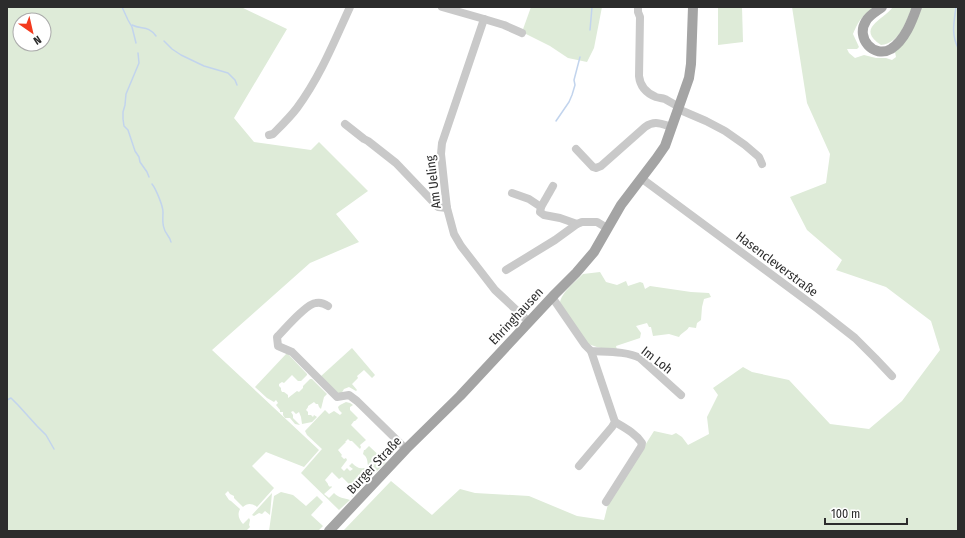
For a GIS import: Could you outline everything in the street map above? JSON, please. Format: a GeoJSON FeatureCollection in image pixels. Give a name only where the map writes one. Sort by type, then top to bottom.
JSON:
{"type":"FeatureCollection","features":[{"type":"Feature","properties":{"kind":"main road","name":"Ehringhausen"},"geometry":{"type":"LineString","coordinates":[[438,418],[589,258],[621,205],[656,159],[664,146],[686,88],[690,70],[693,7]]}},
{"type":"Feature","properties":{"kind":"main road"},"geometry":{"type":"LineString","coordinates":[[882,7],[865,21],[862,32],[867,45],[874,50],[881,51],[891,49],[901,40],[917,7]]}},
{"type":"Feature","properties":{"kind":"main road","name":"Burger Straße"},"geometry":{"type":"LineString","coordinates":[[329,531],[406,449],[438,418]]}},
{"type":"Feature","properties":{"kind":"street"},"geometry":{"type":"LineString","coordinates":[[269,135],[273,134],[296,109],[305,95],[324,64],[350,7]]}},
{"type":"Feature","properties":{"kind":"street"},"geometry":{"type":"LineString","coordinates":[[442,7],[504,25],[522,33]]}},
{"type":"Feature","properties":{"kind":"street"},"geometry":{"type":"LineString","coordinates":[[638,7],[640,17],[639,76],[640,83],[645,90],[725,131],[759,157],[762,164]]}},
{"type":"Feature","properties":{"kind":"street","name":"Am Ueling"},"geometry":{"type":"LineString","coordinates":[[484,19],[442,143],[441,154],[447,208],[454,234],[461,246],[495,290],[529,322]]}},
{"type":"Feature","properties":{"kind":"street"},"geometry":{"type":"LineString","coordinates":[[576,149],[593,167],[596,168],[601,166],[650,124],[658,123],[672,127]]}},
{"type":"Feature","properties":{"kind":"street"},"geometry":{"type":"LineString","coordinates":[[345,124],[396,164],[438,207],[447,208]]}},
{"type":"Feature","properties":{"kind":"street","name":"Hasencleverstraße"},"geometry":{"type":"LineString","coordinates":[[642,178],[855,338],[892,376]]}},
{"type":"Feature","properties":{"kind":"street"},"geometry":{"type":"LineString","coordinates":[[553,186],[541,207],[540,212],[544,215],[560,218],[577,224]]}},
{"type":"Feature","properties":{"kind":"street"},"geometry":{"type":"LineString","coordinates":[[512,193],[528,199],[541,207]]}},
{"type":"Feature","properties":{"kind":"street"},"geometry":{"type":"LineString","coordinates":[[506,270],[555,240],[577,224],[582,222],[597,222],[608,228]]}},
{"type":"Feature","properties":{"kind":"street"},"geometry":{"type":"LineString","coordinates":[[552,297],[590,351],[615,422],[627,428],[642,443],[641,447],[606,502]]}},
{"type":"Feature","properties":{"kind":"street"},"geometry":{"type":"LineString","coordinates":[[328,306],[316,303],[308,306],[276,337],[278,346],[292,352],[336,397],[349,395],[357,401],[406,449]]}},
{"type":"Feature","properties":{"kind":"street","name":"Im Loh"},"geometry":{"type":"LineString","coordinates":[[590,351],[635,355],[682,395]]}},
{"type":"Feature","properties":{"kind":"street"},"geometry":{"type":"LineString","coordinates":[[578,466],[615,422]]}},
{"type":"Feature","properties":{"kind":"green space"},"geometry":{"type":"Polygon","coordinates":[[[7,7],[241,7],[287,29],[234,118],[254,142],[311,150],[319,142],[368,191],[336,214],[359,242],[310,263],[212,350],[319,450],[304,467],[266,452],[252,466],[274,488],[257,507],[250,504],[243,507],[228,491],[225,494],[229,500],[240,509],[239,517],[243,524],[249,518],[250,527],[246,531],[7,531],[7,7]]]}},
{"type":"Feature","properties":{"kind":"green space"},"geometry":{"type":"Polygon","coordinates":[[[531,7],[602,7],[594,48],[587,62],[568,58],[550,46],[522,32],[531,7]]]}},
{"type":"Feature","properties":{"kind":"green space"},"geometry":{"type":"Polygon","coordinates":[[[718,7],[742,7],[743,42],[718,45],[718,7]]]}},
{"type":"Feature","properties":{"kind":"green space"},"geometry":{"type":"Polygon","coordinates":[[[792,7],[874,7],[861,19],[853,34],[859,47],[857,49],[847,49],[855,58],[864,55],[892,60],[896,57],[895,52],[905,41],[920,7],[958,7],[958,531],[343,531],[391,481],[432,515],[460,489],[475,493],[529,496],[577,516],[604,520],[608,504],[654,431],[672,435],[676,433],[682,437],[688,445],[709,434],[707,417],[718,395],[713,388],[743,367],[752,372],[789,380],[830,424],[869,429],[902,401],[940,350],[931,321],[886,287],[836,270],[842,260],[807,230],[790,197],[826,183],[830,154],[807,103],[792,7]]]}},
{"type":"Feature","properties":{"kind":"green space"},"geometry":{"type":"Polygon","coordinates":[[[893,7],[912,7],[905,25],[898,36],[888,43],[881,45],[874,39],[871,34],[871,29],[893,7]]]}},
{"type":"Feature","properties":{"kind":"green space"},"geometry":{"type":"Polygon","coordinates":[[[600,272],[606,282],[617,285],[626,281],[628,286],[640,282],[643,283],[645,289],[650,286],[709,293],[711,297],[704,299],[701,320],[697,323],[696,328],[689,327],[679,337],[669,334],[653,336],[651,327],[649,327],[647,323],[636,326],[641,333],[640,338],[616,346],[617,350],[601,348],[587,343],[560,303],[563,295],[583,274],[600,272]]]}},
{"type":"Feature","properties":{"kind":"green space"},"geometry":{"type":"Polygon","coordinates":[[[352,348],[375,375],[372,378],[364,370],[357,376],[358,378],[352,384],[357,390],[356,391],[349,387],[344,389],[341,394],[339,394],[320,377],[352,348]]]}},
{"type":"Feature","properties":{"kind":"green space"},"geometry":{"type":"Polygon","coordinates":[[[287,353],[307,375],[301,381],[298,381],[292,375],[284,383],[282,382],[279,384],[282,392],[288,395],[288,398],[297,391],[299,392],[310,379],[312,379],[327,394],[324,397],[321,409],[318,404],[314,402],[308,406],[306,410],[308,415],[313,417],[314,415],[317,417],[312,422],[302,424],[299,412],[296,414],[293,411],[291,412],[293,418],[300,425],[295,424],[290,418],[285,418],[283,412],[280,412],[276,405],[278,403],[276,400],[274,402],[267,398],[255,387],[287,353]]]}},
{"type":"Feature","properties":{"kind":"green space"},"geometry":{"type":"Polygon","coordinates":[[[346,402],[353,405],[350,407],[350,410],[358,418],[351,425],[366,440],[360,445],[360,449],[348,439],[345,442],[338,450],[342,455],[341,456],[347,460],[341,468],[344,471],[347,468],[350,471],[353,469],[349,466],[352,463],[355,466],[364,468],[373,475],[352,497],[349,484],[342,477],[339,479],[332,472],[325,480],[330,487],[332,487],[324,494],[329,498],[334,493],[340,497],[350,500],[339,510],[301,473],[322,449],[307,435],[305,431],[325,410],[329,414],[334,411],[340,415],[342,413],[338,407],[346,402]]]}},
{"type":"Feature","properties":{"kind":"green space"},"geometry":{"type":"Polygon","coordinates":[[[369,446],[386,462],[375,473],[368,466],[367,458],[363,454],[364,450],[369,446]]]}},
{"type":"Feature","properties":{"kind":"green space"},"geometry":{"type":"Polygon","coordinates":[[[281,492],[293,495],[306,506],[317,496],[323,502],[311,515],[323,526],[318,531],[269,531],[274,496],[281,492]]]}},
{"type":"Feature","properties":{"kind":"green space"},"geometry":{"type":"Polygon","coordinates":[[[272,493],[270,515],[265,511],[262,514],[259,513],[254,516],[252,515],[272,493]]]}},
{"type":"Feature","properties":{"kind":"waterway"},"geometry":{"type":"LineString","coordinates":[[122,7],[132,27],[136,43]]}},
{"type":"Feature","properties":{"kind":"waterway"},"geometry":{"type":"LineString","coordinates":[[590,30],[592,7]]}},
{"type":"Feature","properties":{"kind":"waterway"},"geometry":{"type":"LineString","coordinates":[[956,7],[954,38],[958,48]]}},
{"type":"Feature","properties":{"kind":"waterway"},"geometry":{"type":"LineString","coordinates":[[132,25],[148,29],[156,36]]}},
{"type":"Feature","properties":{"kind":"waterway"},"geometry":{"type":"LineString","coordinates":[[164,41],[181,55],[204,66],[228,73],[235,80],[237,85]]}},
{"type":"Feature","properties":{"kind":"waterway"},"geometry":{"type":"LineString","coordinates":[[138,53],[139,63],[126,94],[123,119],[124,126],[128,130],[135,151],[149,177]]}},
{"type":"Feature","properties":{"kind":"waterway"},"geometry":{"type":"LineString","coordinates":[[556,121],[572,95],[580,57]]}},
{"type":"Feature","properties":{"kind":"waterway"},"geometry":{"type":"LineString","coordinates":[[152,184],[161,202],[163,209],[163,226],[171,242]]}},
{"type":"Feature","properties":{"kind":"waterway"},"geometry":{"type":"LineString","coordinates":[[7,400],[11,398],[18,405],[46,435],[54,449]]}}]}
